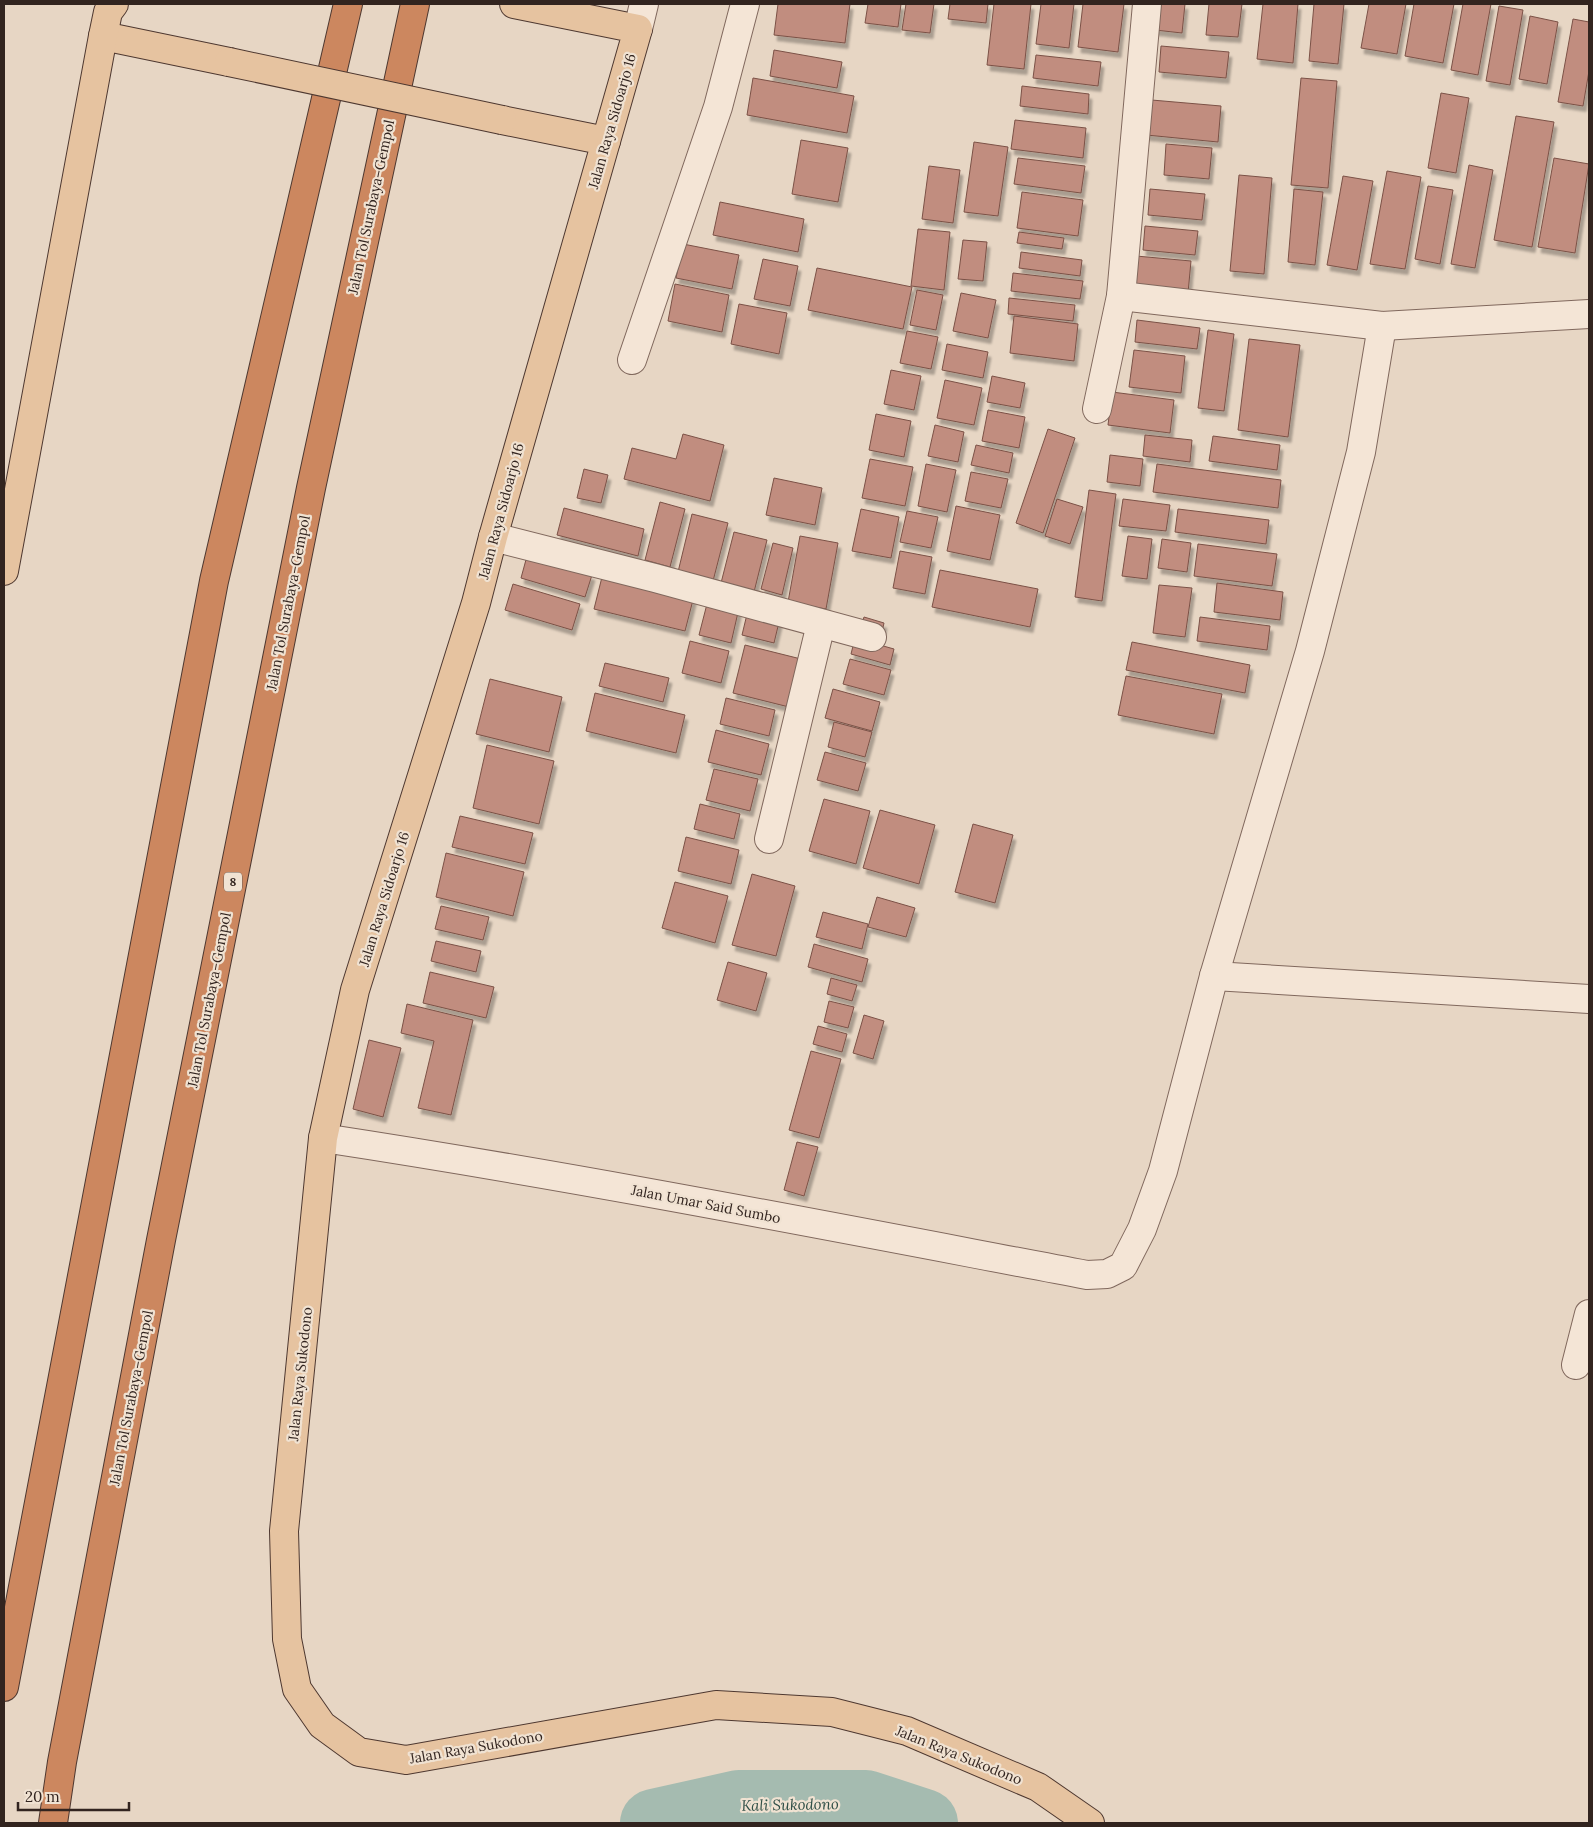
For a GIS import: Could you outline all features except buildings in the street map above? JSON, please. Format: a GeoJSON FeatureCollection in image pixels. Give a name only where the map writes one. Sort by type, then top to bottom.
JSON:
{"type":"FeatureCollection","features":[{"type":"Feature","properties":{"kind":"highway"},"geometry":{"type":"LineString","coordinates":[[4,1687],[214,581],[348,4]]}},
{"type":"Feature","properties":{"kind":"highway","name":"Jalan Tol Surabaya–Gempol"},"geometry":{"type":"LineString","coordinates":[[53,1823],[62,1762],[161,1240],[310,498],[415,4]]}},
{"type":"Feature","properties":{"kind":"main road"},"geometry":{"type":"LineString","coordinates":[[4,571],[103,36],[108,12],[114,4]]}},
{"type":"Feature","properties":{"kind":"main road"},"geometry":{"type":"LineString","coordinates":[[514,4],[641,16]]}},
{"type":"Feature","properties":{"kind":"main road","name":"Jalan Raya Sidoarjo 16"},"geometry":{"type":"LineString","coordinates":[[355,990],[474,612],[493,537],[641,16]]}},
{"type":"Feature","properties":{"kind":"main road"},"geometry":{"type":"LineString","coordinates":[[103,36],[606,141]]}},
{"type":"Feature","properties":{"kind":"main road","name":"Jalan Raya Sukodono"},"geometry":{"type":"LineString","coordinates":[[355,990],[323,1138],[284,1531],[287,1639],[295,1681],[297,1689],[322,1725],[360,1752],[406,1760],[716,1705],[832,1712],[907,1731],[1038,1787],[1090,1823]]}},
{"type":"Feature","properties":{"kind":"street"},"geometry":{"type":"LineString","coordinates":[[632,360],[718,107],[745,4]]}},
{"type":"Feature","properties":{"kind":"street"},"geometry":{"type":"LineString","coordinates":[[1097,409],[1121,296],[1147,4]]}},
{"type":"Feature","properties":{"kind":"street"},"geometry":{"type":"LineString","coordinates":[[1121,296],[1382,326],[1589,314]]}},
{"type":"Feature","properties":{"kind":"street","name":"Jalan Umar Said Sumbo"},"geometry":{"type":"LineString","coordinates":[[323,1138],[557,1176],[1087,1275],[1107,1274],[1123,1266],[1142,1229],[1163,1171],[1214,976],[1313,642],[1362,452],[1382,326]]}},
{"type":"Feature","properties":{"kind":"street"},"geometry":{"type":"LineString","coordinates":[[493,537],[655,578],[872,637]]}},
{"type":"Feature","properties":{"kind":"street"},"geometry":{"type":"LineString","coordinates":[[769,838],[821,624]]}},
{"type":"Feature","properties":{"kind":"street"},"geometry":{"type":"LineString","coordinates":[[1214,976],[1589,999]]}},
{"type":"Feature","properties":{"kind":"street"},"geometry":{"type":"LineString","coordinates":[[1576,1365],[1589,1314]]}},
{"type":"Feature","properties":{"kind":"waterway","name":"Kali Sukodono"},"geometry":{"type":"LineString","coordinates":[[654,1823],[739,1804],[866,1804],[924,1823]]}}]}
